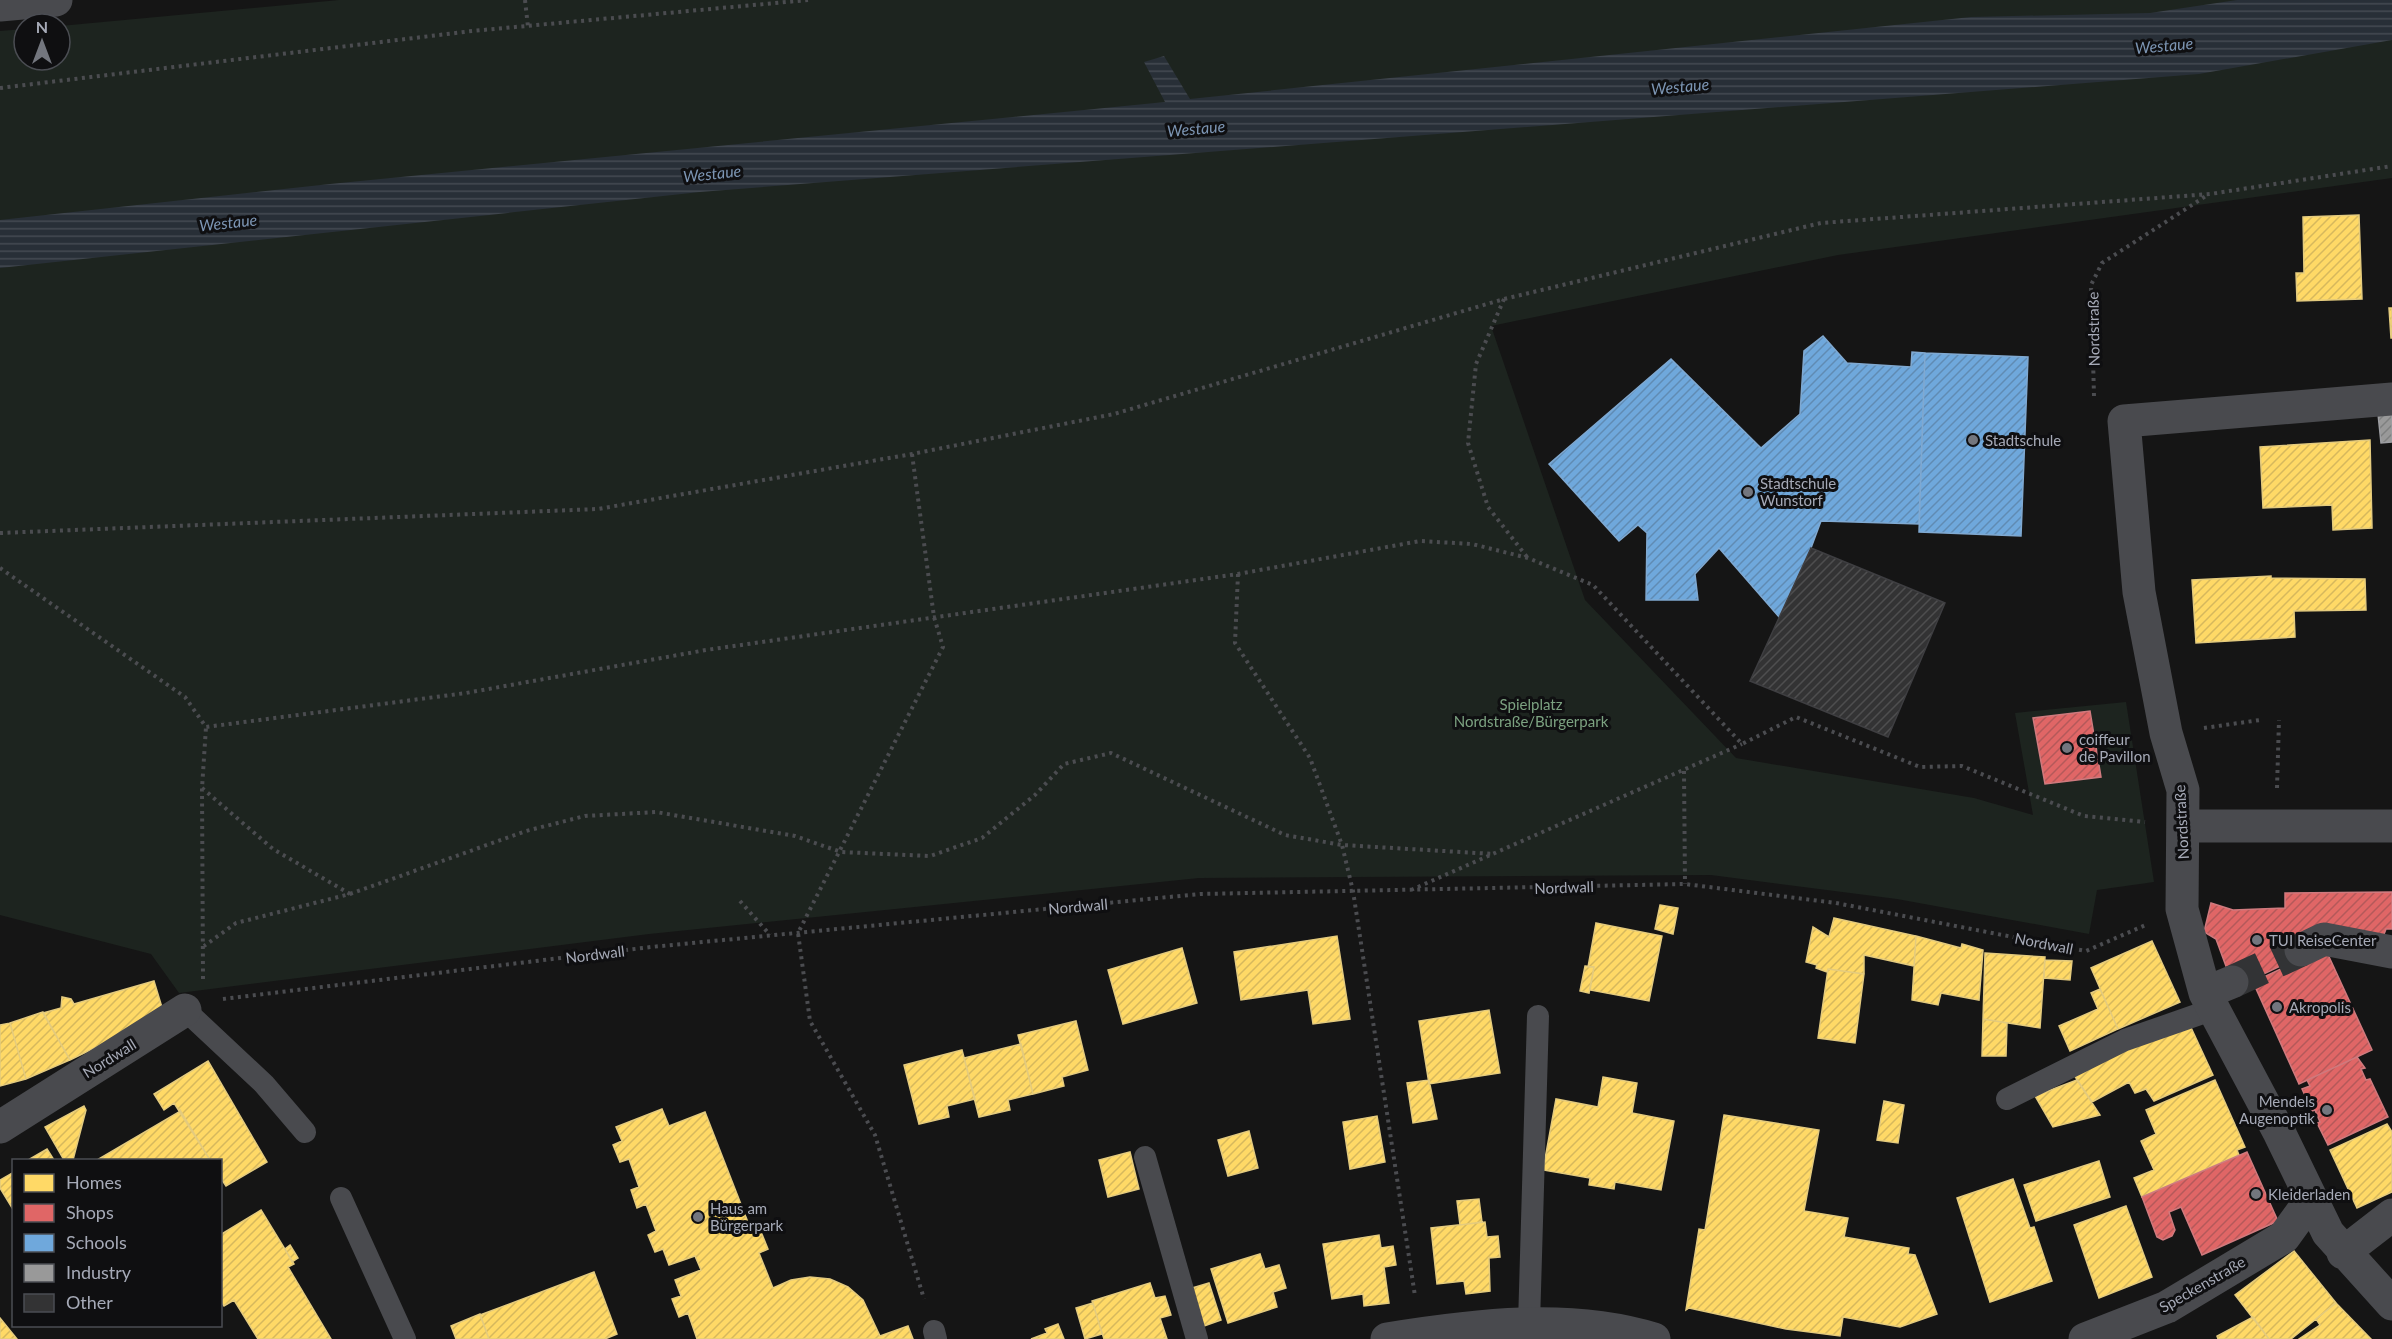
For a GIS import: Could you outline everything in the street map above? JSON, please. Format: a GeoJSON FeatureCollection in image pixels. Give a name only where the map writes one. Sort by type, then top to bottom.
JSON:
{"type":"FeatureCollection","features":[{"type":"Feature","properties":{"kind":"street"},"geometry":{"type":"LineString","coordinates":[[0,5],[56,0]]}},
{"type":"Feature","properties":{"kind":"street"},"geometry":{"type":"LineString","coordinates":[[2124,421],[2392,399]]}},
{"type":"Feature","properties":{"kind":"street","name":"Nordstraße"},"geometry":{"type":"LineString","coordinates":[[2124,421],[2139,592],[2166,733],[2183,790],[2182,909],[2217,995],[2310,1201],[2328,1233],[2343,1253],[2392,1304]]}},
{"type":"Feature","properties":{"kind":"street"},"geometry":{"type":"LineString","coordinates":[[2184,826],[2392,826]]}},
{"type":"Feature","properties":{"kind":"street"},"geometry":{"type":"LineString","coordinates":[[2313,945],[2392,952]]}},
{"type":"Feature","properties":{"kind":"street","name":"Nordwall"},"geometry":{"type":"LineString","coordinates":[[0,1127],[194,1006]]}},
{"type":"Feature","properties":{"kind":"street","name":"Speckenstraße"},"geometry":{"type":"LineString","coordinates":[[2085,1339],[2167,1307],[2284,1237],[2310,1201]]}},
{"type":"Feature","properties":{"kind":"street"},"geometry":{"type":"LineString","coordinates":[[2343,1253],[2392,1215]]}},
{"type":"Feature","properties":{"kind":"street"},"geometry":{"type":"LineString","coordinates":[[1388,1339],[1529,1324],[1562,1324],[1629,1331],[1654,1339]]}},
{"type":"Feature","properties":{"kind":"lane"},"geometry":{"type":"LineString","coordinates":[[2007,1098],[2217,995]]}},
{"type":"Feature","properties":{"kind":"lane"},"geometry":{"type":"LineString","coordinates":[[194,1006],[305,1132]]}},
{"type":"Feature","properties":{"kind":"lane"},"geometry":{"type":"LineString","coordinates":[[1529,1324],[1538,1016]]}},
{"type":"Feature","properties":{"kind":"lane"},"geometry":{"type":"LineString","coordinates":[[1145,1157],[1197,1339]]}},
{"type":"Feature","properties":{"kind":"lane"},"geometry":{"type":"LineString","coordinates":[[341,1198],[405,1339]]}},
{"type":"Feature","properties":{"kind":"path"},"geometry":{"type":"LineString","coordinates":[[525,0],[528,27]]}},
{"type":"Feature","properties":{"kind":"path"},"geometry":{"type":"LineString","coordinates":[[0,88],[528,27],[808,0]]}},
{"type":"Feature","properties":{"kind":"path"},"geometry":{"type":"LineString","coordinates":[[0,533],[598,509],[912,454],[1114,414],[1504,299],[1821,223],[2210,194],[2392,166]]}},
{"type":"Feature","properties":{"kind":"path","name":"Nordstraße"},"geometry":{"type":"LineString","coordinates":[[2124,421],[2095,424],[2091,285],[2102,263],[2210,194]]}},
{"type":"Feature","properties":{"kind":"path"},"geometry":{"type":"LineString","coordinates":[[1504,299],[1476,364],[1468,443],[1488,507],[1528,558]]}},
{"type":"Feature","properties":{"kind":"path"},"geometry":{"type":"LineString","coordinates":[[912,454],[934,617],[943,647],[798,933],[810,1021],[875,1135],[935,1335]]}},
{"type":"Feature","properties":{"kind":"path"},"geometry":{"type":"LineString","coordinates":[[206,727],[466,693],[706,650],[1238,574],[1420,542],[1472,544],[1528,558],[1593,585],[1742,744]]}},
{"type":"Feature","properties":{"kind":"path"},"geometry":{"type":"LineString","coordinates":[[0,568],[185,696],[206,727],[202,788],[204,946],[194,1006]]}},
{"type":"Feature","properties":{"kind":"path"},"geometry":{"type":"LineString","coordinates":[[1238,574],[1235,642],[1310,758],[1342,844],[1353,891],[1421,1334]]}},
{"type":"Feature","properties":{"kind":"path"},"geometry":{"type":"LineString","coordinates":[[1408,892],[1742,744],[1796,717],[1920,767],[1962,766],[2084,816],[2184,826]]}},
{"type":"Feature","properties":{"kind":"path"},"geometry":{"type":"LineString","coordinates":[[2166,733],[2260,720]]}},
{"type":"Feature","properties":{"kind":"path"},"geometry":{"type":"LineString","coordinates":[[2277,783],[2279,720]]}},
{"type":"Feature","properties":{"kind":"path"},"geometry":{"type":"LineString","coordinates":[[204,946],[236,923],[350,894],[526,831],[585,816],[656,812],[795,836],[841,852],[930,856],[982,838],[1035,795],[1064,764],[1111,753],[1285,836],[1342,844],[1494,854]]}},
{"type":"Feature","properties":{"kind":"path"},"geometry":{"type":"LineString","coordinates":[[1684,770],[1685,884]]}},
{"type":"Feature","properties":{"kind":"path"},"geometry":{"type":"LineString","coordinates":[[202,788],[273,849],[350,894]]}},
{"type":"Feature","properties":{"kind":"path","name":"Nordwall"},"geometry":{"type":"LineString","coordinates":[[194,1006],[651,947],[1200,894],[1408,892],[1685,884],[1836,903],[2086,951],[2182,909]]}},
{"type":"Feature","properties":{"kind":"path"},"geometry":{"type":"LineString","coordinates":[[740,901],[771,936]]}},
{"type":"Feature","properties":{"kind":"green space","name":"Spielplatz Nordstraße/Bürgerpark"},"geometry":{"type":"Polygon","coordinates":[[[339,0],[2392,0],[2392,178],[1838,255],[1491,326],[1585,600],[1736,758],[1974,798],[2033,815],[2015,713],[2126,702],[2154,882],[2097,890],[2089,934],[1897,899],[1711,875],[1199,878],[649,934],[179,993],[151,954],[0,915],[0,31],[12,30],[12,72],[72,72],[72,25],[339,0]]]}},
{"type":"Feature","properties":{"kind":"water","name":"Westaue"},"geometry":{"type":"Polygon","coordinates":[[[2237,0],[2392,0],[2392,40],[2199,74],[700,192],[0,268],[0,220],[330,184],[1165,102],[1144,62],[1164,56],[1190,99],[1971,17],[2150,13],[2237,0]]]}},
{"type":"Feature","properties":{"kind":"building: Homes"},"geometry":{"type":"Polygon","coordinates":[[[2359,215],[2362,299],[2297,301],[2296,273],[2304,273],[2303,217],[2359,215]]]}},
{"type":"Feature","properties":{"kind":"building: Homes"},"geometry":{"type":"Polygon","coordinates":[[[2389,308],[2392,308],[2392,338],[2391,338],[2389,308]]]}},
{"type":"Feature","properties":{"kind":"building: Homes"},"geometry":{"type":"Polygon","coordinates":[[[2370,440],[2372,528],[2333,530],[2332,505],[2263,508],[2260,447],[2370,440]]]}},
{"type":"Feature","properties":{"kind":"building: Homes"},"geometry":{"type":"Polygon","coordinates":[[[2271,576],[2271,578],[2365,579],[2366,610],[2294,611],[2295,637],[2196,643],[2192,580],[2271,576]]]}},
{"type":"Feature","properties":{"kind":"building: Homes"},"geometry":{"type":"Polygon","coordinates":[[[1660,905],[1678,908],[1673,934],[1655,929],[1660,905]]]}},
{"type":"Feature","properties":{"kind":"building: Homes"},"geometry":{"type":"Polygon","coordinates":[[[1834,918],[1916,936],[1914,966],[1864,955],[1864,974],[1828,969],[1827,972],[1816,968],[1817,965],[1806,962],[1813,927],[1829,937],[1834,918]]]}},
{"type":"Feature","properties":{"kind":"building: Homes"},"geometry":{"type":"Polygon","coordinates":[[[1596,923],[1662,936],[1649,1001],[1590,990],[1594,967],[1588,967],[1596,923]]]}},
{"type":"Feature","properties":{"kind":"building: Homes"},"geometry":{"type":"Polygon","coordinates":[[[1337,936],[1350,1019],[1313,1024],[1308,990],[1241,1000],[1234,952],[1337,936]]]}},
{"type":"Feature","properties":{"kind":"building: Homes"},"geometry":{"type":"Polygon","coordinates":[[[1916,936],[1961,948],[1962,944],[1983,950],[1979,1000],[1941,993],[1938,1005],[1912,1000],[1916,936]]]}},
{"type":"Feature","properties":{"kind":"building: Homes"},"geometry":{"type":"Polygon","coordinates":[[[2152,941],[2180,1002],[2118,1029],[2091,968],[2152,941]]]}},
{"type":"Feature","properties":{"kind":"building: Homes"},"geometry":{"type":"Polygon","coordinates":[[[1182,948],[1197,1003],[1123,1024],[1108,970],[1182,948]]]}},
{"type":"Feature","properties":{"kind":"building: Homes"},"geometry":{"type":"Polygon","coordinates":[[[1985,953],[2045,957],[2040,1028],[1983,1019],[1985,953]]]}},
{"type":"Feature","properties":{"kind":"building: Homes"},"geometry":{"type":"Polygon","coordinates":[[[2045,960],[2072,961],[2070,980],[2044,978],[2045,960]]]}},
{"type":"Feature","properties":{"kind":"building: Homes"},"geometry":{"type":"Polygon","coordinates":[[[1585,966],[1594,967],[1589,993],[1580,991],[1585,966]]]}},
{"type":"Feature","properties":{"kind":"building: Homes"},"geometry":{"type":"Polygon","coordinates":[[[1828,969],[1864,974],[1855,1043],[1818,1038],[1828,969]]]}},
{"type":"Feature","properties":{"kind":"building: Homes"},"geometry":{"type":"Polygon","coordinates":[[[154,981],[164,1014],[70,1060],[43,1013],[61,1008],[62,997],[71,999],[74,1004],[154,981]]]}},
{"type":"Feature","properties":{"kind":"building: Homes"},"geometry":{"type":"Polygon","coordinates":[[[2100,989],[2118,1029],[2070,1051],[2059,1026],[2098,1009],[2091,993],[2100,989]]]}},
{"type":"Feature","properties":{"kind":"building: Homes"},"geometry":{"type":"Polygon","coordinates":[[[1489,1010],[1500,1073],[1429,1084],[1419,1021],[1489,1010]]]}},
{"type":"Feature","properties":{"kind":"building: Homes"},"geometry":{"type":"Polygon","coordinates":[[[43,1012],[70,1060],[26,1079],[10,1023],[43,1012]]]}},
{"type":"Feature","properties":{"kind":"building: Homes"},"geometry":{"type":"Polygon","coordinates":[[[1983,1019],[2007,1023],[2006,1056],[1982,1056],[1983,1019]]]}},
{"type":"Feature","properties":{"kind":"building: Homes"},"geometry":{"type":"Polygon","coordinates":[[[1076,1021],[1088,1070],[1062,1077],[1064,1086],[1033,1094],[1018,1035],[1076,1021]]]}},
{"type":"Feature","properties":{"kind":"building: Homes"},"geometry":{"type":"Polygon","coordinates":[[[2188,1021],[2213,1075],[2154,1101],[2146,1089],[2135,1093],[2129,1082],[2092,1102],[2074,1075],[2188,1021]]]}},
{"type":"Feature","properties":{"kind":"building: Homes"},"geometry":{"type":"Polygon","coordinates":[[[10,1023],[26,1079],[0,1086],[0,1025],[10,1023]]]}},
{"type":"Feature","properties":{"kind":"building: Homes"},"geometry":{"type":"Polygon","coordinates":[[[1021,1044],[1033,1094],[1008,1100],[1010,1110],[979,1117],[964,1058],[1021,1044]]]}},
{"type":"Feature","properties":{"kind":"building: Homes"},"geometry":{"type":"Polygon","coordinates":[[[962,1050],[975,1099],[947,1106],[949,1117],[919,1124],[904,1065],[962,1050]]]}},
{"type":"Feature","properties":{"kind":"building: Homes"},"geometry":{"type":"Polygon","coordinates":[[[208,1061],[267,1162],[226,1186],[222,1180],[222,1159],[209,1159],[174,1103],[164,1110],[154,1094],[208,1061]]]}},
{"type":"Feature","properties":{"kind":"building: Homes"},"geometry":{"type":"Polygon","coordinates":[[[1603,1077],[1637,1083],[1632,1113],[1674,1121],[1661,1190],[1615,1182],[1614,1189],[1589,1185],[1590,1178],[1543,1170],[1556,1099],[1598,1107],[1603,1077]]]}},
{"type":"Feature","properties":{"kind":"building: Homes"},"geometry":{"type":"Polygon","coordinates":[[[1429,1080],[1437,1119],[1413,1123],[1407,1083],[1429,1080]]]}},
{"type":"Feature","properties":{"kind":"building: Homes"},"geometry":{"type":"Polygon","coordinates":[[[2077,1080],[2100,1115],[2053,1127],[2035,1096],[2077,1080]]]}},
{"type":"Feature","properties":{"kind":"building: Homes"},"geometry":{"type":"Polygon","coordinates":[[[2215,1080],[2245,1147],[2237,1150],[2239,1155],[2142,1197],[2134,1178],[2154,1170],[2141,1141],[2156,1134],[2146,1110],[2215,1080]]]}},
{"type":"Feature","properties":{"kind":"building: Homes"},"geometry":{"type":"Polygon","coordinates":[[[1884,1101],[1904,1105],[1898,1143],[1877,1140],[1884,1101]]]}},
{"type":"Feature","properties":{"kind":"building: Homes"},"geometry":{"type":"Polygon","coordinates":[[[84,1106],[86,1110],[73,1159],[63,1159],[45,1127],[84,1106]]]}},
{"type":"Feature","properties":{"kind":"building: Homes","name":"Haus am Bürgerpark"},"geometry":{"type":"Polygon","coordinates":[[[662,1109],[669,1126],[705,1112],[751,1230],[759,1227],[768,1249],[759,1253],[773,1288],[791,1280],[810,1277],[830,1279],[848,1287],[863,1300],[880,1336],[908,1326],[913,1339],[697,1339],[688,1313],[679,1317],[672,1299],[681,1296],[675,1280],[701,1270],[695,1256],[669,1265],[663,1249],[655,1252],[648,1235],[656,1231],[646,1204],[637,1208],[631,1190],[639,1187],[629,1159],[620,1162],[613,1145],[622,1141],[616,1127],[662,1109]]]}},
{"type":"Feature","properties":{"kind":"building: Homes"},"geometry":{"type":"Polygon","coordinates":[[[180,1110],[209,1159],[99,1159],[180,1110]]]}},
{"type":"Feature","properties":{"kind":"building: Homes"},"geometry":{"type":"Polygon","coordinates":[[[1724,1115],[1819,1130],[1804,1211],[1848,1218],[1844,1237],[1909,1248],[1908,1254],[1915,1255],[1937,1314],[1900,1327],[1843,1317],[1840,1336],[1786,1329],[1689,1308],[1686,1310],[1699,1229],[1705,1230],[1724,1115]]]}},
{"type":"Feature","properties":{"kind":"building: Homes"},"geometry":{"type":"Polygon","coordinates":[[[1377,1116],[1385,1162],[1350,1169],[1343,1122],[1377,1116]]]}},
{"type":"Feature","properties":{"kind":"building: Homes"},"geometry":{"type":"Polygon","coordinates":[[[2387,1124],[2392,1132],[2392,1192],[2357,1208],[2330,1150],[2387,1124]]]}},
{"type":"Feature","properties":{"kind":"building: Homes"},"geometry":{"type":"Polygon","coordinates":[[[1249,1131],[1258,1168],[1228,1176],[1218,1140],[1249,1131]]]}},
{"type":"Feature","properties":{"kind":"building: Homes"},"geometry":{"type":"Polygon","coordinates":[[[47,1149],[53,1159],[30,1159],[47,1149]]]}},
{"type":"Feature","properties":{"kind":"building: Homes"},"geometry":{"type":"Polygon","coordinates":[[[1130,1152],[1139,1189],[1108,1197],[1099,1160],[1130,1152]]]}},
{"type":"Feature","properties":{"kind":"building: Homes"},"geometry":{"type":"Polygon","coordinates":[[[2099,1161],[2110,1197],[2036,1221],[2024,1185],[2099,1161]]]}},
{"type":"Feature","properties":{"kind":"building: Homes"},"geometry":{"type":"Polygon","coordinates":[[[12,1173],[12,1208],[0,1188],[0,1180],[12,1173]]]}},
{"type":"Feature","properties":{"kind":"building: Homes"},"geometry":{"type":"Polygon","coordinates":[[[2013,1179],[2030,1228],[2034,1227],[2052,1281],[1990,1302],[1957,1198],[2013,1179]]]}},
{"type":"Feature","properties":{"kind":"building: Homes"},"geometry":{"type":"Polygon","coordinates":[[[1479,1199],[1482,1222],[1460,1225],[1457,1201],[1479,1199]]]}},
{"type":"Feature","properties":{"kind":"building: Homes"},"geometry":{"type":"Polygon","coordinates":[[[2126,1206],[2152,1277],[2099,1298],[2074,1225],[2126,1206]]]}},
{"type":"Feature","properties":{"kind":"building: Homes"},"geometry":{"type":"Polygon","coordinates":[[[261,1210],[294,1264],[288,1267],[331,1339],[258,1339],[234,1300],[224,1306],[222,1303],[222,1234],[261,1210]]]}},
{"type":"Feature","properties":{"kind":"building: Homes"},"geometry":{"type":"Polygon","coordinates":[[[1485,1222],[1487,1237],[1498,1236],[1500,1257],[1489,1258],[1490,1291],[1466,1294],[1464,1281],[1437,1284],[1431,1228],[1485,1222]]]}},
{"type":"Feature","properties":{"kind":"building: Homes"},"geometry":{"type":"Polygon","coordinates":[[[1379,1235],[1381,1248],[1393,1246],[1396,1265],[1384,1267],[1389,1303],[1364,1306],[1363,1294],[1332,1299],[1323,1244],[1379,1235]]]}},
{"type":"Feature","properties":{"kind":"building: Homes"},"geometry":{"type":"Polygon","coordinates":[[[290,1245],[298,1258],[292,1262],[285,1249],[290,1245]]]}},
{"type":"Feature","properties":{"kind":"building: Homes"},"geometry":{"type":"Polygon","coordinates":[[[2294,1251],[2336,1303],[2291,1339],[2269,1339],[2235,1295],[2294,1251]]]}},
{"type":"Feature","properties":{"kind":"building: Homes"},"geometry":{"type":"Polygon","coordinates":[[[1260,1254],[1265,1269],[1279,1265],[1286,1288],[1273,1292],[1277,1307],[1228,1323],[1211,1269],[1260,1254]]]}},
{"type":"Feature","properties":{"kind":"building: Homes"},"geometry":{"type":"Polygon","coordinates":[[[594,1272],[617,1334],[605,1339],[489,1339],[480,1315],[594,1272]]]}},
{"type":"Feature","properties":{"kind":"building: Homes"},"geometry":{"type":"Polygon","coordinates":[[[1150,1283],[1155,1298],[1165,1296],[1171,1315],[1160,1318],[1167,1339],[1104,1339],[1092,1301],[1150,1283]]]}},
{"type":"Feature","properties":{"kind":"building: Homes"},"geometry":{"type":"Polygon","coordinates":[[[1209,1283],[1221,1320],[1204,1326],[1192,1288],[1209,1283]]]}},
{"type":"Feature","properties":{"kind":"building: Homes"},"geometry":{"type":"Polygon","coordinates":[[[1093,1303],[1102,1334],[1085,1339],[1076,1308],[1093,1303]]]}},
{"type":"Feature","properties":{"kind":"building: Homes"},"geometry":{"type":"Polygon","coordinates":[[[2336,1303],[2371,1339],[2299,1339],[2320,1325],[2316,1319],[2336,1303]]]}},
{"type":"Feature","properties":{"kind":"building: Homes"},"geometry":{"type":"Polygon","coordinates":[[[480,1314],[489,1339],[456,1339],[451,1326],[480,1314]]]}},
{"type":"Feature","properties":{"kind":"building: Homes"},"geometry":{"type":"Polygon","coordinates":[[[2253,1317],[2269,1339],[2218,1339],[2217,1336],[2253,1317]]]}},
{"type":"Feature","properties":{"kind":"building: Homes"},"geometry":{"type":"Polygon","coordinates":[[[0,1318],[17,1339],[0,1339],[0,1318]]]}},
{"type":"Feature","properties":{"kind":"building: Homes"},"geometry":{"type":"Polygon","coordinates":[[[1058,1324],[1064,1339],[1031,1339],[1047,1333],[1045,1329],[1058,1324]]]}},
{"type":"Feature","properties":{"kind":"building: Shops","name":"coiffeur de Pavillon"},"geometry":{"type":"Polygon","coordinates":[[[2090,711],[2101,777],[2045,784],[2033,718],[2090,711]]]}},
{"type":"Feature","properties":{"kind":"building: Shops","name":"TUI ReiseCenter"},"geometry":{"type":"Polygon","coordinates":[[[2392,892],[2392,929],[2386,929],[2381,942],[2304,955],[2234,988],[2216,939],[2204,932],[2211,903],[2233,910],[2285,908],[2285,893],[2392,892]]]}},
{"type":"Feature","properties":{"kind":"building: Shops"},"geometry":{"type":"Polygon","coordinates":[[[2325,948],[2372,1050],[2299,1084],[2253,982],[2325,948]]]}},
{"type":"Feature","properties":{"kind":"building: Shops"},"geometry":{"type":"Polygon","coordinates":[[[2357,1057],[2365,1068],[2361,1069],[2366,1080],[2370,1079],[2388,1117],[2328,1145],[2317,1123],[2320,1122],[2315,1110],[2312,1111],[2302,1089],[2310,1086],[2307,1080],[2357,1057]]]}},
{"type":"Feature","properties":{"kind":"building: Shops"},"geometry":{"type":"Polygon","coordinates":[[[2247,1152],[2278,1221],[2202,1255],[2181,1207],[2169,1212],[2175,1230],[2172,1236],[2163,1240],[2157,1237],[2142,1197],[2247,1152]]]}},
{"type":"Feature","properties":{"kind":"building: Schools","name":"Stadtschule Wunstorf"},"geometry":{"type":"Polygon","coordinates":[[[1823,336],[1847,363],[1911,367],[1912,352],[1925,353],[1919,524],[1821,521],[1779,617],[1719,548],[1695,574],[1698,600],[1646,600],[1647,533],[1638,525],[1619,541],[1549,464],[1671,359],[1761,448],[1800,414],[1804,351],[1823,336]]]}},
{"type":"Feature","properties":{"kind":"building: Schools","name":"Stadtschule"},"geometry":{"type":"Polygon","coordinates":[[[1925,353],[2028,357],[2021,536],[1919,532],[1925,353]]]}},
{"type":"Feature","properties":{"kind":"building: Industry"},"geometry":{"type":"Polygon","coordinates":[[[2392,412],[2392,442],[2381,443],[2378,414],[2392,412]]]}},
{"type":"Feature","properties":{"kind":"building: Other"},"geometry":{"type":"Polygon","coordinates":[[[1811,548],[1945,603],[1888,737],[1750,681],[1811,548]]]}},
{"type":"Feature","properties":{"kind":"tunnel"},"geometry":{"type":"LineString","coordinates":[[2232,982],[2301,950]]}},
{"type":"Feature","properties":{"kind":"place","name":"Stadtschule"},"geometry":{"type":"Point","coordinates":[1973,440]}},
{"type":"Feature","properties":{"kind":"place","name":"Stadtschule Wunstorf"},"geometry":{"type":"Point","coordinates":[1748,492]}},
{"type":"Feature","properties":{"kind":"place","name":"coiffeur de Pavillon"},"geometry":{"type":"Point","coordinates":[2067,748]}},
{"type":"Feature","properties":{"kind":"place","name":"TUI ReiseCenter"},"geometry":{"type":"Point","coordinates":[2257,940]}},
{"type":"Feature","properties":{"kind":"place","name":"Akropolis"},"geometry":{"type":"Point","coordinates":[2277,1007]}},
{"type":"Feature","properties":{"kind":"place","name":"Mendels Augenoptik"},"geometry":{"type":"Point","coordinates":[2327,1110]}},
{"type":"Feature","properties":{"kind":"place","name":"Kleiderladen"},"geometry":{"type":"Point","coordinates":[2256,1194]}},
{"type":"Feature","properties":{"kind":"place","name":"Haus am Bürgerpark"},"geometry":{"type":"Point","coordinates":[698,1217]}}]}
